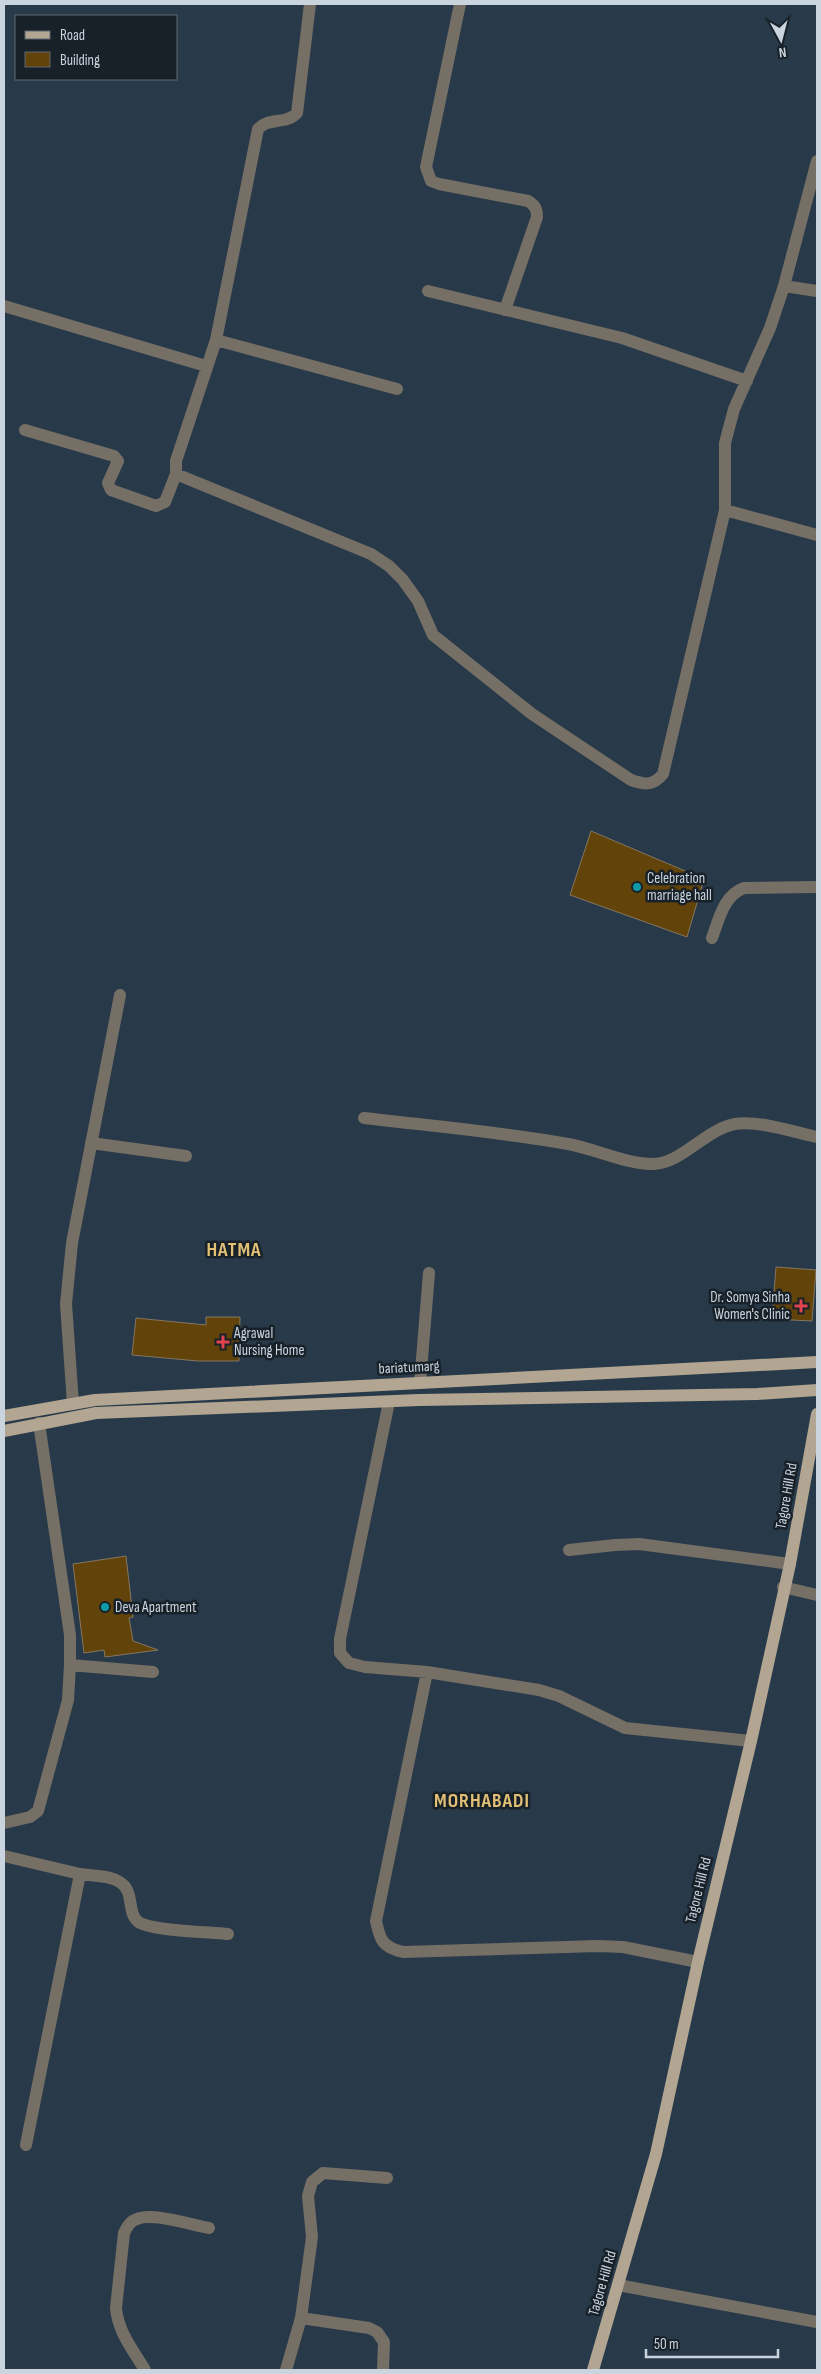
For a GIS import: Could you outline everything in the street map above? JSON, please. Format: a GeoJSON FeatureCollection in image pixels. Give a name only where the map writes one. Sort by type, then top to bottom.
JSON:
{"type":"FeatureCollection","features":[{"type":"Feature","properties":{"kind":"main road","name":"bariatumarg"},"geometry":{"type":"LineString","coordinates":[[4,1416],[95,1400],[817,1362]]}},
{"type":"Feature","properties":{"kind":"main road"},"geometry":{"type":"LineString","coordinates":[[4,1431],[96,1413],[389,1402],[757,1394],[817,1390]]}},
{"type":"Feature","properties":{"kind":"main road","name":"Tagore Hill Rd"},"geometry":{"type":"LineString","coordinates":[[593,2370],[656,2154],[698,1962],[751,1741],[783,1587],[790,1564],[817,1414]]}},
{"type":"Feature","properties":{"kind":"street"},"geometry":{"type":"LineString","coordinates":[[25,430],[114,456],[118,461],[108,482],[111,490],[156,506],[165,502],[176,474],[176,461],[216,340],[258,129],[267,123],[292,119],[297,113],[310,4]]}},
{"type":"Feature","properties":{"kind":"street"},"geometry":{"type":"LineString","coordinates":[[460,4],[426,166],[432,181],[439,184],[528,201],[537,210],[537,216],[505,310]]}},
{"type":"Feature","properties":{"kind":"street"},"geometry":{"type":"LineString","coordinates":[[176,474],[371,554],[389,566],[403,580],[418,601],[433,635],[532,714],[631,780],[646,785],[656,782],[663,774],[725,510],[725,443],[734,409],[770,328],[784,286],[817,161]]}},
{"type":"Feature","properties":{"kind":"street"},"geometry":{"type":"LineString","coordinates":[[784,286],[817,291]]}},
{"type":"Feature","properties":{"kind":"street"},"geometry":{"type":"LineString","coordinates":[[428,291],[622,338],[747,380]]}},
{"type":"Feature","properties":{"kind":"street"},"geometry":{"type":"LineString","coordinates":[[4,306],[206,366]]}},
{"type":"Feature","properties":{"kind":"street"},"geometry":{"type":"LineString","coordinates":[[216,340],[398,389]]}},
{"type":"Feature","properties":{"kind":"street"},"geometry":{"type":"LineString","coordinates":[[725,510],[817,535]]}},
{"type":"Feature","properties":{"kind":"street"},"geometry":{"type":"LineString","coordinates":[[712,938],[729,896],[736,890],[744,888],[817,887]]}},
{"type":"Feature","properties":{"kind":"street"},"geometry":{"type":"LineString","coordinates":[[73,1404],[66,1304],[68,1276],[91,1143],[120,995]]}},
{"type":"Feature","properties":{"kind":"street"},"geometry":{"type":"LineString","coordinates":[[364,1118],[526,1137],[571,1145],[640,1163],[655,1164],[666,1161],[719,1129],[735,1124],[752,1124],[817,1137]]}},
{"type":"Feature","properties":{"kind":"street"},"geometry":{"type":"LineString","coordinates":[[91,1143],[186,1156]]}},
{"type":"Feature","properties":{"kind":"street"},"geometry":{"type":"LineString","coordinates":[[420,1383],[429,1273]]}},
{"type":"Feature","properties":{"kind":"street"},"geometry":{"type":"LineString","coordinates":[[389,1402],[340,1639],[340,1653],[349,1663],[365,1667],[427,1672],[539,1690],[559,1696],[625,1728],[751,1741]]}},
{"type":"Feature","properties":{"kind":"street"},"geometry":{"type":"LineString","coordinates":[[4,1823],[30,1817],[38,1811],[68,1700],[70,1635],[39,1423]]}},
{"type":"Feature","properties":{"kind":"street"},"geometry":{"type":"LineString","coordinates":[[569,1550],[639,1544],[790,1564]]}},
{"type":"Feature","properties":{"kind":"street"},"geometry":{"type":"LineString","coordinates":[[783,1587],[817,1595]]}},
{"type":"Feature","properties":{"kind":"street"},"geometry":{"type":"LineString","coordinates":[[70,1665],[153,1672]]}},
{"type":"Feature","properties":{"kind":"street"},"geometry":{"type":"LineString","coordinates":[[427,1672],[376,1921],[380,1937],[389,1949],[403,1952],[606,1946],[698,1962]]}},
{"type":"Feature","properties":{"kind":"street"},"geometry":{"type":"LineString","coordinates":[[4,1856],[80,1874],[113,1879],[122,1883],[128,1891],[133,1913],[139,1922],[154,1927],[228,1934]]}},
{"type":"Feature","properties":{"kind":"street"},"geometry":{"type":"LineString","coordinates":[[26,2145],[80,1874]]}},
{"type":"Feature","properties":{"kind":"street"},"geometry":{"type":"LineString","coordinates":[[286,2370],[302,2318],[312,2237],[308,2196],[312,2182],[323,2173],[386,2178]]}},
{"type":"Feature","properties":{"kind":"street"},"geometry":{"type":"LineString","coordinates":[[145,2370],[121,2332],[117,2320],[116,2308],[124,2233],[130,2223],[138,2218],[152,2217],[208,2228]]}},
{"type":"Feature","properties":{"kind":"street"},"geometry":{"type":"LineString","coordinates":[[618,2285],[817,2322]]}},
{"type":"Feature","properties":{"kind":"street"},"geometry":{"type":"LineString","coordinates":[[302,2318],[369,2328],[377,2332],[384,2342],[383,2370]]}},
{"type":"Feature","properties":{"kind":"building","name":"Celebration marriage hall"},"geometry":{"type":"Polygon","coordinates":[[[591,831],[704,879],[687,937],[570,895],[591,831]]]}},
{"type":"Feature","properties":{"kind":"building"},"geometry":{"type":"Polygon","coordinates":[[[776,1267],[816,1270],[812,1321],[772,1319],[776,1267]]]}},
{"type":"Feature","properties":{"kind":"building"},"geometry":{"type":"Polygon","coordinates":[[[206,1317],[240,1317],[239,1361],[198,1361],[132,1355],[136,1318],[206,1325],[206,1317]]]}},
{"type":"Feature","properties":{"kind":"building","name":"Deva Apartment"},"geometry":{"type":"Polygon","coordinates":[[[126,1556],[133,1617],[129,1618],[133,1641],[158,1650],[105,1657],[104,1650],[84,1653],[73,1564],[126,1556]]]}},
{"type":"Feature","properties":{"kind":"place","name":"Celebration marriage hall"},"geometry":{"type":"Point","coordinates":[637,887]}},
{"type":"Feature","properties":{"kind":"place","name":"Dr. Somya Sinha Women's Clinic"},"geometry":{"type":"Point","coordinates":[801,1306]}},
{"type":"Feature","properties":{"kind":"place","name":"Agrawal Nursing Home"},"geometry":{"type":"Point","coordinates":[223,1342]}},
{"type":"Feature","properties":{"kind":"place","name":"Deva Apartment"},"geometry":{"type":"Point","coordinates":[105,1607]}},
{"type":"Feature","properties":{"kind":"district","name":"HATMA"},"geometry":{"type":"Point","coordinates":[234,1249]}},
{"type":"Feature","properties":{"kind":"district","name":"MORHABADI"},"geometry":{"type":"Point","coordinates":[482,1800]}}]}
